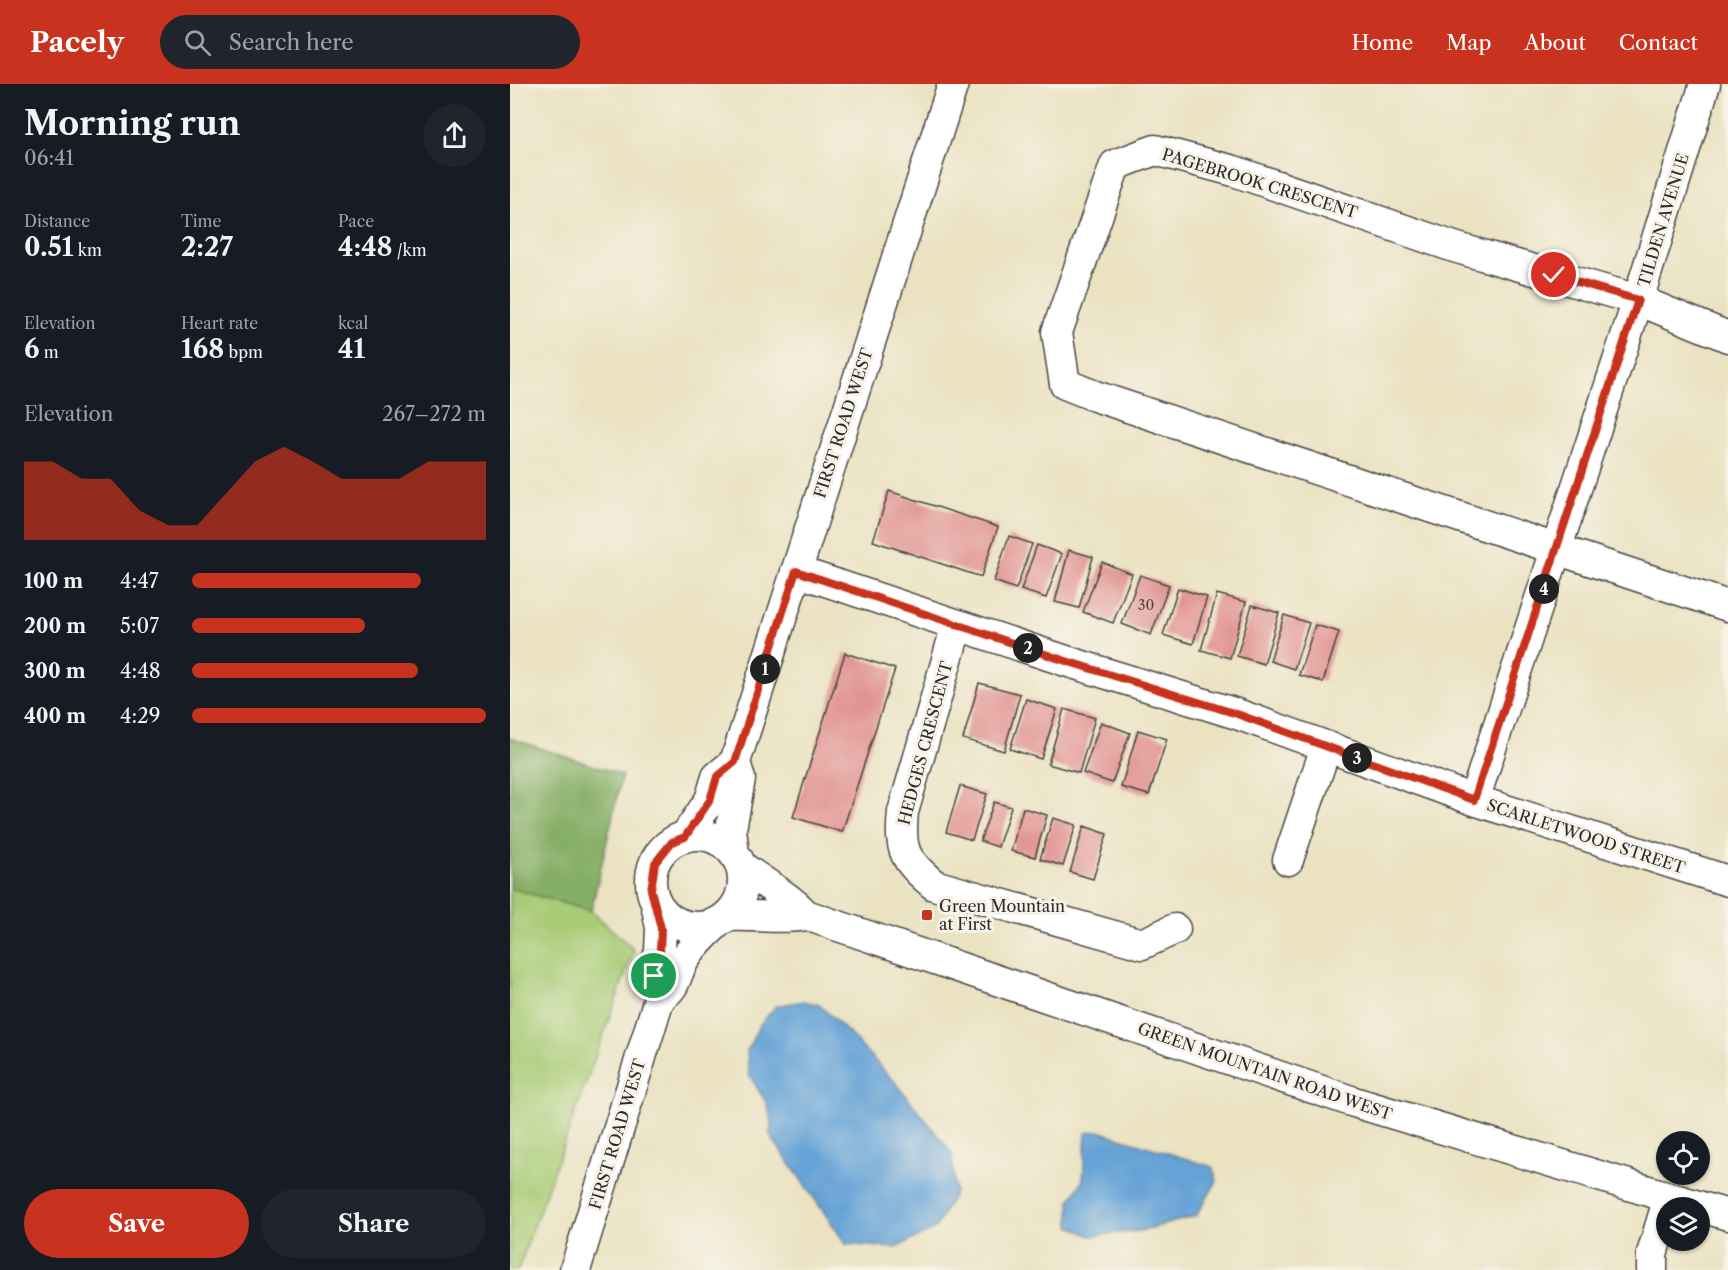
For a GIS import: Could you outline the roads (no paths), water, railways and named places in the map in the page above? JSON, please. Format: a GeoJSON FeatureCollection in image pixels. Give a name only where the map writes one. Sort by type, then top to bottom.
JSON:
{"type":"FeatureCollection","features":[{"type":"Feature","properties":{"kind":"street","name":"FIRST ROAD WEST"},"geometry":{"type":"LineString","coordinates":[[685,837],[710,800],[717,777],[735,762],[953,84]]}},
{"type":"Feature","properties":{"kind":"street","name":"TILDEN AVENUE"},"geometry":{"type":"LineString","coordinates":[[1474,800],[1638,300],[1705,84]]}},
{"type":"Feature","properties":{"kind":"street","name":"PAGEBROOK CRESCENT"},"geometry":{"type":"LineString","coordinates":[[1557,551],[1160,419],[1065,384],[1057,333],[1115,165],[1155,150],[1234,171],[1454,247],[1638,300]]}},
{"type":"Feature","properties":{"kind":"street"},"geometry":{"type":"LineString","coordinates":[[1638,300],[1728,337]]}},
{"type":"Feature","properties":{"kind":"street"},"geometry":{"type":"LineString","coordinates":[[1557,551],[1728,606]]}},
{"type":"Feature","properties":{"kind":"street","name":"SCARLETWOOD STREET"},"geometry":{"type":"LineString","coordinates":[[796,571],[1237,714],[1474,800],[1728,881]]}},
{"type":"Feature","properties":{"kind":"street","name":"HEDGES CRESCENT"},"geometry":{"type":"LineString","coordinates":[[957,625],[903,812],[901,832],[908,863],[934,885],[1142,944],[1175,929]]}},
{"type":"Feature","properties":{"kind":"street"},"geometry":{"type":"LineString","coordinates":[[1288,860],[1326,747]]}},
{"type":"Feature","properties":{"kind":"street","name":"FIRST ROAD WEST"},"geometry":{"type":"LineString","coordinates":[[735,762],[740,779],[731,829],[738,860]]}},
{"type":"Feature","properties":{"kind":"street"},"geometry":{"type":"LineString","coordinates":[[685,837],[712,838],[724,844],[738,860],[742,894],[721,920],[702,927],[682,925],[664,914],[656,903],[651,890],[655,863],[672,842],[685,837]]}},
{"type":"Feature","properties":{"kind":"street","name":"GREEN MOUNTAIN ROAD WEST"},"geometry":{"type":"LineString","coordinates":[[738,860],[766,886],[791,899],[806,915],[1354,1102],[1669,1197]]}},
{"type":"Feature","properties":{"kind":"street","name":"FIRST ROAD WEST"},"geometry":{"type":"LineString","coordinates":[[575,1270],[659,999],[654,976],[660,951],[661,928],[656,903]]}},
{"type":"Feature","properties":{"kind":"street","name":"GREEN MOUNTAIN ROAD WEST"},"geometry":{"type":"LineString","coordinates":[[721,920],[754,915],[784,920],[806,915]]}},
{"type":"Feature","properties":{"kind":"street","name":"FIRST ROAD WEST"},"geometry":{"type":"LineString","coordinates":[[659,999],[674,988],[683,962],[696,944],[721,920]]}},
{"type":"Feature","properties":{"kind":"street","name":"GREEN MOUNTAIN ROAD WEST"},"geometry":{"type":"LineString","coordinates":[[1710,1210],[1728,1215]]}},
{"type":"Feature","properties":{"kind":"street"},"geometry":{"type":"LineString","coordinates":[[1652,1270],[1652,1254],[1656,1241]]}},
{"type":"Feature","properties":{"kind":"water"},"geometry":{"type":"Polygon","coordinates":[[[804,1001],[819,1005],[841,1025],[895,1082],[952,1153],[955,1192],[935,1229],[895,1248],[846,1244],[770,1135],[771,1119],[766,1102],[749,1075],[747,1051],[759,1026],[776,1006],[804,1001]]]}},
{"type":"Feature","properties":{"kind":"water"},"geometry":{"type":"Polygon","coordinates":[[[1098,1131],[1213,1167],[1217,1181],[1196,1216],[1140,1231],[1091,1236],[1070,1226],[1070,1201],[1083,1180],[1086,1133],[1098,1131]]]}},
{"type":"Feature","properties":{"kind":"place","name":"Green Mountain at First"},"geometry":{"type":"Point","coordinates":[927,915]}}]}
